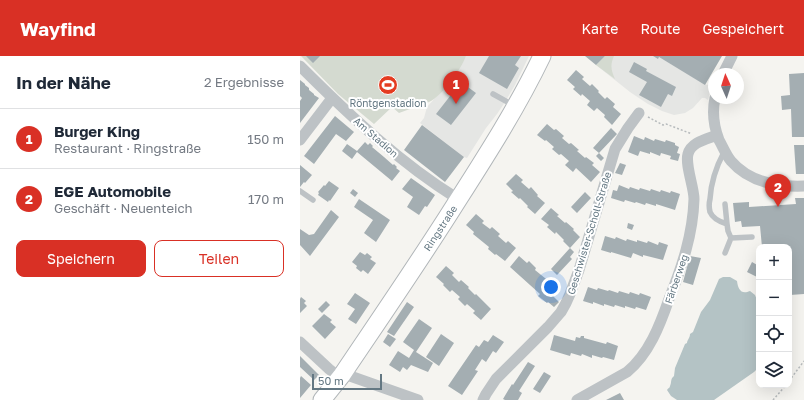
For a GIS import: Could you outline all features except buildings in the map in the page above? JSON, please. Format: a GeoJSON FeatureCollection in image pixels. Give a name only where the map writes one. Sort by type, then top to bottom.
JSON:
{"type":"FeatureCollection","features":[{"type":"Feature","properties":{"kind":"main road","name":"Ringstraße"},"geometry":{"type":"LineString","coordinates":[[327,396],[412,271],[489,151],[515,107],[542,56]]}},
{"type":"Feature","properties":{"kind":"street"},"geometry":{"type":"LineString","coordinates":[[726,68],[732,56]]}},
{"type":"Feature","properties":{"kind":"street","name":"Am Stadion"},"geometry":{"type":"LineString","coordinates":[[300,66],[333,99],[392,151],[458,200]]}},
{"type":"Feature","properties":{"kind":"street"},"geometry":{"type":"LineString","coordinates":[[300,140],[329,102],[333,99]]}},
{"type":"Feature","properties":{"kind":"street"},"geometry":{"type":"LineString","coordinates":[[714,104],[717,135],[724,152],[731,162],[745,174],[756,179],[772,184],[804,186]]}},
{"type":"Feature","properties":{"kind":"street","name":"Geschwister-Scholl-Straße"},"geometry":{"type":"LineString","coordinates":[[483,400],[496,379],[548,327],[561,312],[566,303],[579,270],[615,149],[639,113]]}},
{"type":"Feature","properties":{"kind":"street","name":"Färberweg"},"geometry":{"type":"LineString","coordinates":[[577,400],[627,372],[633,367],[652,340],[677,279],[687,248],[694,197],[687,156],[694,145],[717,135]]}},
{"type":"Feature","properties":{"kind":"street"},"geometry":{"type":"LineString","coordinates":[[300,342],[334,373],[350,376],[418,400]]}},
{"type":"Feature","properties":{"kind":"lane"},"geometry":{"type":"LineString","coordinates":[[493,94],[515,107]]}},
{"type":"Feature","properties":{"kind":"lane"},"geometry":{"type":"LineString","coordinates":[[724,152],[712,179],[709,208],[715,219],[727,224]]}},
{"type":"Feature","properties":{"kind":"lane"},"geometry":{"type":"LineString","coordinates":[[300,191],[313,200]]}},
{"type":"Feature","properties":{"kind":"lane"},"geometry":{"type":"LineString","coordinates":[[725,204],[728,231],[731,238],[725,253]]}},
{"type":"Feature","properties":{"kind":"lane"},"geometry":{"type":"LineString","coordinates":[[731,238],[752,237]]}},
{"type":"Feature","properties":{"kind":"path"},"geometry":{"type":"LineString","coordinates":[[639,113],[663,125],[666,124],[706,139]]}},
{"type":"Feature","properties":{"kind":"path"},"geometry":{"type":"LineString","coordinates":[[792,377],[804,361]]}},
{"type":"Feature","properties":{"kind":"path"},"geometry":{"type":"LineString","coordinates":[[773,400],[783,388]]}},
{"type":"Feature","properties":{"kind":"shaded area","name":"Röntgenstadion"},"geometry":{"type":"Polygon","coordinates":[[[301,56],[466,56],[464,62],[450,82],[434,99],[399,113],[392,107],[374,124],[338,94],[301,56]]]}},
{"type":"Feature","properties":{"kind":"shaded area"},"geometry":{"type":"Polygon","coordinates":[[[466,56],[529,56],[505,102],[467,158],[420,123],[424,118],[427,107],[453,78],[466,56]]]}},
{"type":"Feature","properties":{"kind":"shaded area"},"geometry":{"type":"Polygon","coordinates":[[[605,56],[659,57],[706,85],[708,85],[708,100],[702,98],[693,108],[685,113],[674,115],[648,104],[630,92],[596,65],[605,56]]]}},
{"type":"Feature","properties":{"kind":"shaded area"},"geometry":{"type":"Polygon","coordinates":[[[605,56],[614,56],[612,68],[615,79],[596,65],[605,56]]]}},
{"type":"Feature","properties":{"kind":"shaded area"},"geometry":{"type":"Polygon","coordinates":[[[723,277],[730,277],[737,281],[742,292],[750,291],[755,295],[756,370],[714,400],[677,400],[671,396],[667,390],[670,387],[675,368],[685,344],[690,337],[690,334],[693,332],[701,312],[710,300],[719,279],[723,277]]]}},
{"type":"Feature","properties":{"kind":"place","name":"Röntgenstadion"},"geometry":{"type":"Point","coordinates":[388,85]}},
{"type":"Feature","properties":{"kind":"place","name":"Burger King"},"geometry":{"type":"Point","coordinates":[456,104]}},
{"type":"Feature","properties":{"kind":"place","name":"EGE Automobile"},"geometry":{"type":"Point","coordinates":[778,207]}}]}
